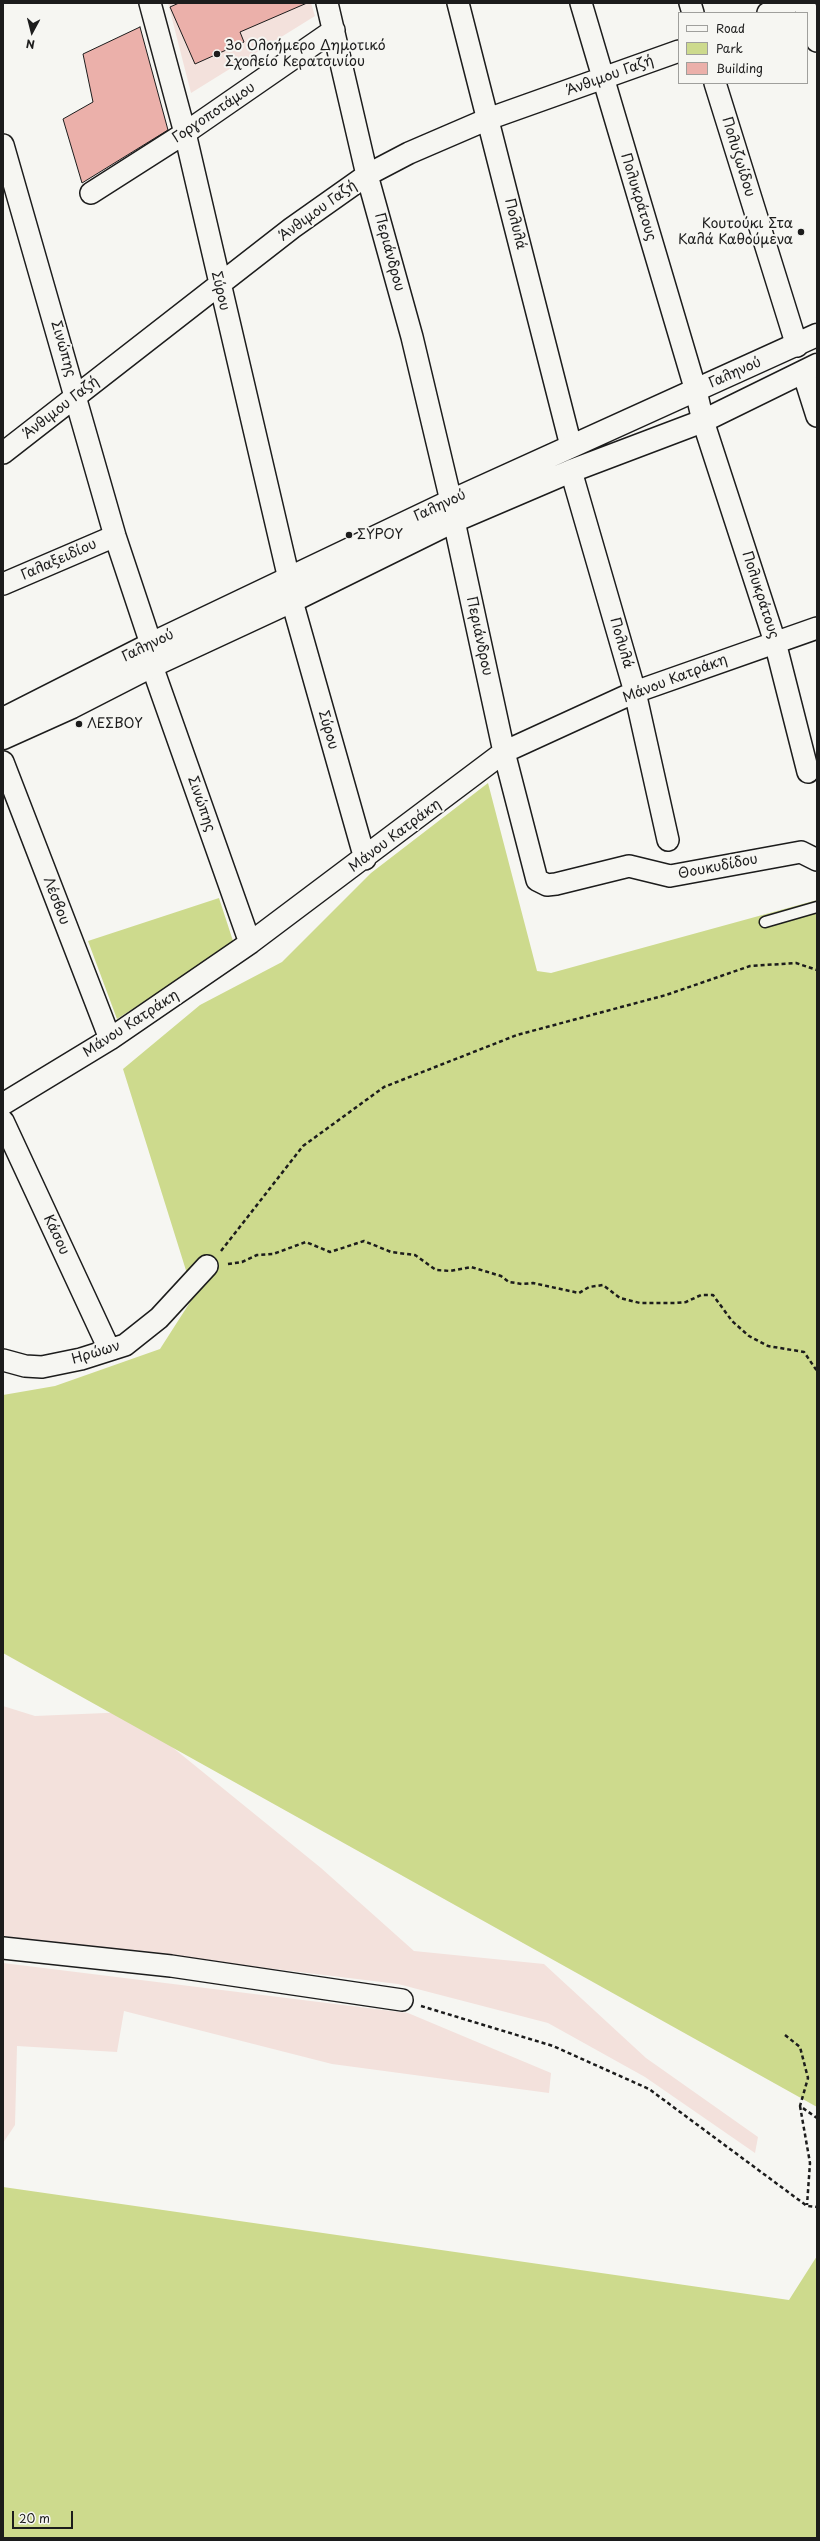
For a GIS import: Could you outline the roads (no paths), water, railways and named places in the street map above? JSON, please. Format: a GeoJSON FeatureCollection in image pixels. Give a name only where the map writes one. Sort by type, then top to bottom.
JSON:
{"type":"FeatureCollection","features":[{"type":"Feature","properties":{"kind":"street","name":"Σύρου"},"geometry":{"type":"LineString","coordinates":[[150,3],[185,133],[219,287],[289,579]]}},
{"type":"Feature","properties":{"kind":"street","name":"Περιάνδρου"},"geometry":{"type":"LineString","coordinates":[[327,3],[367,175],[412,337],[453,511],[504,752]]}},
{"type":"Feature","properties":{"kind":"street","name":"Πολυλά"},"geometry":{"type":"LineString","coordinates":[[458,3],[571,446]]}},
{"type":"Feature","properties":{"kind":"street","name":"Πολυκράτους"},"geometry":{"type":"LineString","coordinates":[[580,3],[696,391],[703,421],[775,642],[808,772]]}},
{"type":"Feature","properties":{"kind":"street"},"geometry":{"type":"LineString","coordinates":[[770,12],[790,3]]}},
{"type":"Feature","properties":{"kind":"street"},"geometry":{"type":"LineString","coordinates":[[808,15],[817,41]]}},
{"type":"Feature","properties":{"kind":"street","name":"Γοργοποτάμου"},"geometry":{"type":"LineString","coordinates":[[91,192],[185,133],[334,30]]}},
{"type":"Feature","properties":{"kind":"street","name":"Άνθιμου Γαζή"},"geometry":{"type":"LineString","coordinates":[[3,453],[219,287],[292,228],[367,175],[409,153],[488,119],[678,51]]}},
{"type":"Feature","properties":{"kind":"street","name":"Πολυζωίδου"},"geometry":{"type":"LineString","coordinates":[[715,84],[797,346]]}},
{"type":"Feature","properties":{"kind":"street","name":"Σινώπης"},"geometry":{"type":"LineString","coordinates":[[3,145],[77,396],[115,536],[151,644]]}},
{"type":"Feature","properties":{"kind":"street","name":"Γαληνού"},"geometry":{"type":"LineString","coordinates":[[3,738],[72,707],[152,666],[292,601],[571,446],[797,346],[817,335]]}},
{"type":"Feature","properties":{"kind":"street"},"geometry":{"type":"LineString","coordinates":[[810,368],[817,416]]}},
{"type":"Feature","properties":{"kind":"street","name":"Γαληνού"},"geometry":{"type":"LineString","coordinates":[[3,719],[151,644],[289,579],[453,511],[571,471],[703,421],[810,368]]}},
{"type":"Feature","properties":{"kind":"street","name":"Πολυλά"},"geometry":{"type":"LineString","coordinates":[[571,471],[635,692],[668,840]]}},
{"type":"Feature","properties":{"kind":"street","name":"Γαλαξειδίου"},"geometry":{"type":"LineString","coordinates":[[3,584],[115,536]]}},
{"type":"Feature","properties":{"kind":"street","name":"Σύρου"},"geometry":{"type":"LineString","coordinates":[[292,601],[365,859]]}},
{"type":"Feature","properties":{"kind":"street","name":"Μάνου Κατράκη"},"geometry":{"type":"LineString","coordinates":[[3,1104],[110,1039],[250,943],[365,859],[504,752],[635,692],[817,628]]}},
{"type":"Feature","properties":{"kind":"street","name":"Σινώπης"},"geometry":{"type":"LineString","coordinates":[[152,666],[250,943]]}},
{"type":"Feature","properties":{"kind":"street","name":"Θουκυδίδου"},"geometry":{"type":"LineString","coordinates":[[504,752],[531,862],[538,880],[547,885],[629,866],[670,876],[791,852],[801,852],[817,860]]}},
{"type":"Feature","properties":{"kind":"street","name":"Λέσβου"},"geometry":{"type":"LineString","coordinates":[[3,762],[110,1039]]}},
{"type":"Feature","properties":{"kind":"street","name":"Κάσου"},"geometry":{"type":"LineString","coordinates":[[3,1121],[109,1349]]}},
{"type":"Feature","properties":{"kind":"street","name":"Ηρώων"},"geometry":{"type":"LineString","coordinates":[[3,1360],[25,1366],[42,1367],[81,1359],[125,1345],[159,1318],[208,1264]]}},
{"type":"Feature","properties":{"kind":"street"},"geometry":{"type":"LineString","coordinates":[[3,1948],[171,1966],[402,2000]]}},
{"type":"Feature","properties":{"kind":"lane"},"geometry":{"type":"LineString","coordinates":[[765,922],[817,906]]}},
{"type":"Feature","properties":{"kind":"place","name":"3ο Ολοήμερο Δημοτικό Σχολείο Κερατσινίου"},"geometry":{"type":"Point","coordinates":[217,54]}},
{"type":"Feature","properties":{"kind":"place","name":"Κουτούκι Στα Καλά Καθούμενα"},"geometry":{"type":"Point","coordinates":[801,232]}},
{"type":"Feature","properties":{"kind":"place","name":"ΣΥΡΟΥ"},"geometry":{"type":"Point","coordinates":[349,535]}},
{"type":"Feature","properties":{"kind":"place","name":"ΛΕΣΒΟΥ"},"geometry":{"type":"Point","coordinates":[79,724]}}]}
